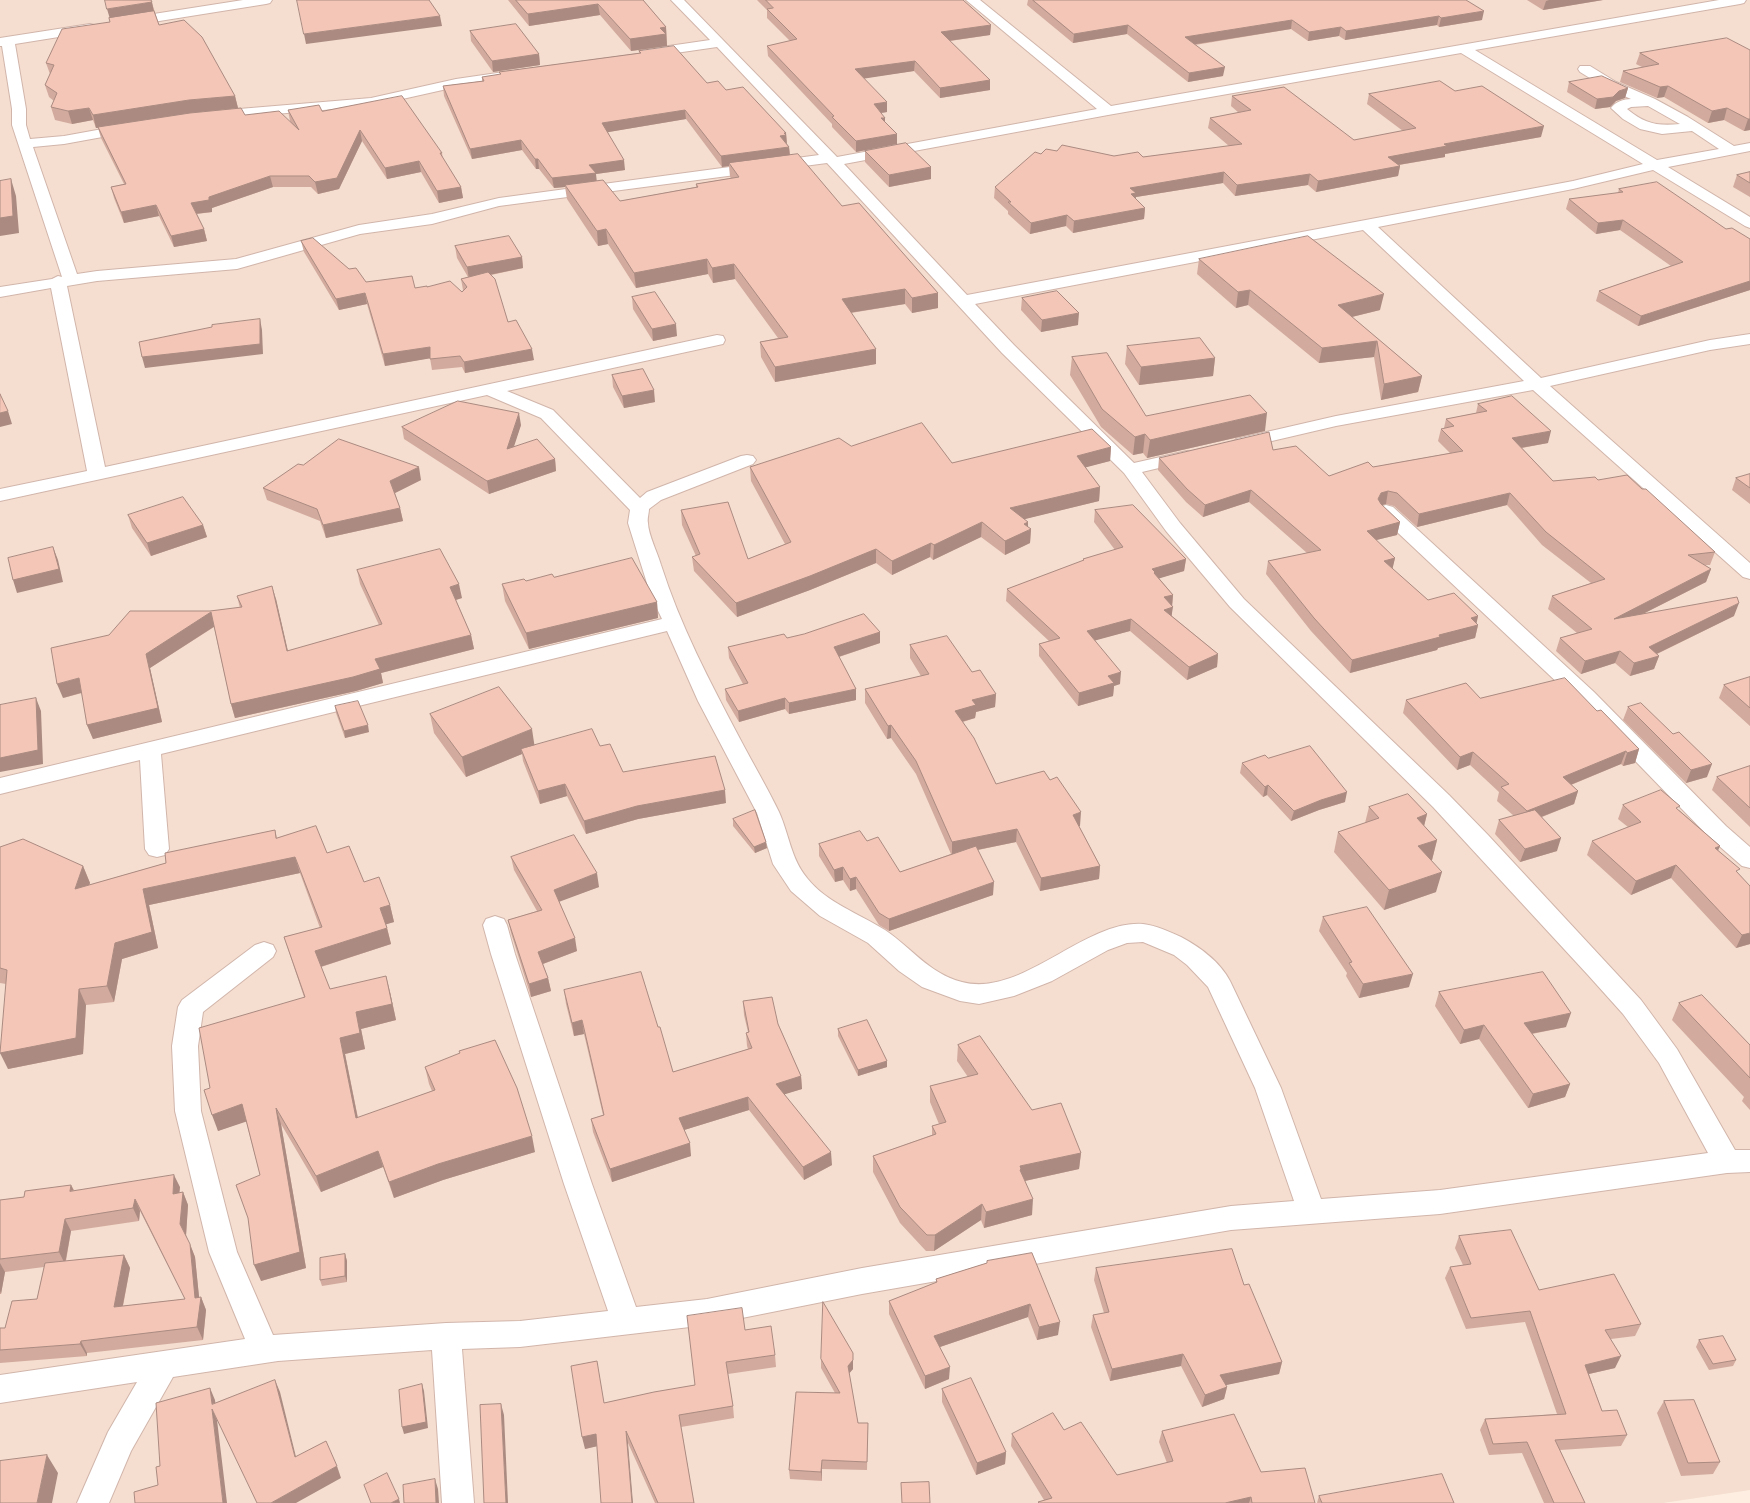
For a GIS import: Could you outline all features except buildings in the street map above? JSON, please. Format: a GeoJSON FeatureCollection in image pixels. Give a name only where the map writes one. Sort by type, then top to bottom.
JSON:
{"type":"FeatureCollection","features":[{"type":"Feature","properties":{"kind":"street"},"geometry":{"type":"LineString","coordinates":[[116,24],[266,0]]}},
{"type":"Feature","properties":{"kind":"street"},"geometry":{"type":"LineString","coordinates":[[0,1389],[264,1350],[446,1336],[520,1334],[707,1312],[870,1280],[1231,1218],[1440,1202],[1739,1162],[1668,1056],[1632,1007],[1480,842],[1303,665],[1237,603],[1173,527],[1130,469],[1008,349],[832,160],[677,0]]}},
{"type":"Feature","properties":{"kind":"street"},"geometry":{"type":"LineString","coordinates":[[976,0],[1108,111]]}},
{"type":"Feature","properties":{"kind":"street"},"geometry":{"type":"LineString","coordinates":[[0,292],[64,280],[236,264],[359,230],[432,219],[499,202],[832,160],[1740,0]]}},
{"type":"Feature","properties":{"kind":"street"},"geometry":{"type":"LineString","coordinates":[[1656,3],[1673,12]]}},
{"type":"Feature","properties":{"kind":"street"},"geometry":{"type":"LineString","coordinates":[[97,474],[64,280],[19,125],[19,109],[4,42],[101,26]]}},
{"type":"Feature","properties":{"kind":"street"},"geometry":{"type":"LineString","coordinates":[[633,55],[720,43]]}},
{"type":"Feature","properties":{"kind":"street"},"geometry":{"type":"LineString","coordinates":[[1464,49],[1750,222]]}},
{"type":"Feature","properties":{"kind":"street"},"geometry":{"type":"LineString","coordinates":[[1585,69],[1611,85],[1650,102],[1733,151]]}},
{"type":"Feature","properties":{"kind":"street"},"geometry":{"type":"LineString","coordinates":[[199,117],[371,102],[456,83],[527,73]]}},
{"type":"Feature","properties":{"kind":"street"},"geometry":{"type":"LineString","coordinates":[[1650,102],[1628,103],[1618,108],[1651,129],[1669,130],[1694,127]]}},
{"type":"Feature","properties":{"kind":"street"},"geometry":{"type":"LineString","coordinates":[[24,142],[40,143],[63,140],[143,126]]}},
{"type":"Feature","properties":{"kind":"street"},"geometry":{"type":"LineString","coordinates":[[963,301],[1573,185],[1656,165],[1750,147]]}},
{"type":"Feature","properties":{"kind":"street"},"geometry":{"type":"LineString","coordinates":[[1367,225],[1568,413],[1750,573]]}},
{"type":"Feature","properties":{"kind":"street"},"geometry":{"type":"LineString","coordinates":[[1229,446],[1336,422],[1537,384],[1710,345],[1750,339]]}},
{"type":"Feature","properties":{"kind":"street"},"geometry":{"type":"LineString","coordinates":[[0,494],[490,390],[717,340]]}},
{"type":"Feature","properties":{"kind":"street"},"geometry":{"type":"LineString","coordinates":[[490,390],[547,414],[640,509]]}},
{"type":"Feature","properties":{"kind":"street"},"geometry":{"type":"LineString","coordinates":[[1130,469],[1206,452]]}},
{"type":"Feature","properties":{"kind":"street"},"geometry":{"type":"LineString","coordinates":[[746,460],[654,496],[640,509],[638,523],[661,596],[673,623],[709,701],[768,813],[785,864],[799,885],[828,910],[877,937],[908,964],[931,980],[960,991],[979,994],[1005,990],[1043,974],[1099,944],[1124,934],[1144,933],[1162,939],[1183,949],[1196,958],[1218,980],[1268,1088],[1311,1211]]}},
{"type":"Feature","properties":{"kind":"street"},"geometry":{"type":"LineString","coordinates":[[1386,511],[1586,698],[1718,832],[1750,860]]}},
{"type":"Feature","properties":{"kind":"street"},"geometry":{"type":"LineString","coordinates":[[1730,555],[1750,552]]}},
{"type":"Feature","properties":{"kind":"street"},"geometry":{"type":"LineString","coordinates":[[0,786],[673,623]]}},
{"type":"Feature","properties":{"kind":"street"},"geometry":{"type":"LineString","coordinates":[[150,749],[157,849]]}},
{"type":"Feature","properties":{"kind":"street"},"geometry":{"type":"LineString","coordinates":[[495,925],[503,954],[578,1184],[627,1322]]}},
{"type":"Feature","properties":{"kind":"street"},"geometry":{"type":"LineString","coordinates":[[264,951],[191,1007],[185,1046],[188,1111],[223,1252],[264,1350]]}},
{"type":"Feature","properties":{"kind":"street"},"geometry":{"type":"LineString","coordinates":[[446,1336],[458,1503]]}},
{"type":"Feature","properties":{"kind":"street"},"geometry":{"type":"LineString","coordinates":[[93,1503],[119,1442],[163,1366]]}},
{"type":"Feature","properties":{"kind":"shaded area"},"geometry":{"type":"Polygon","coordinates":[[[0,0],[1750,0],[1750,1490],[1663,1503],[0,1503],[0,0]]]}}]}
